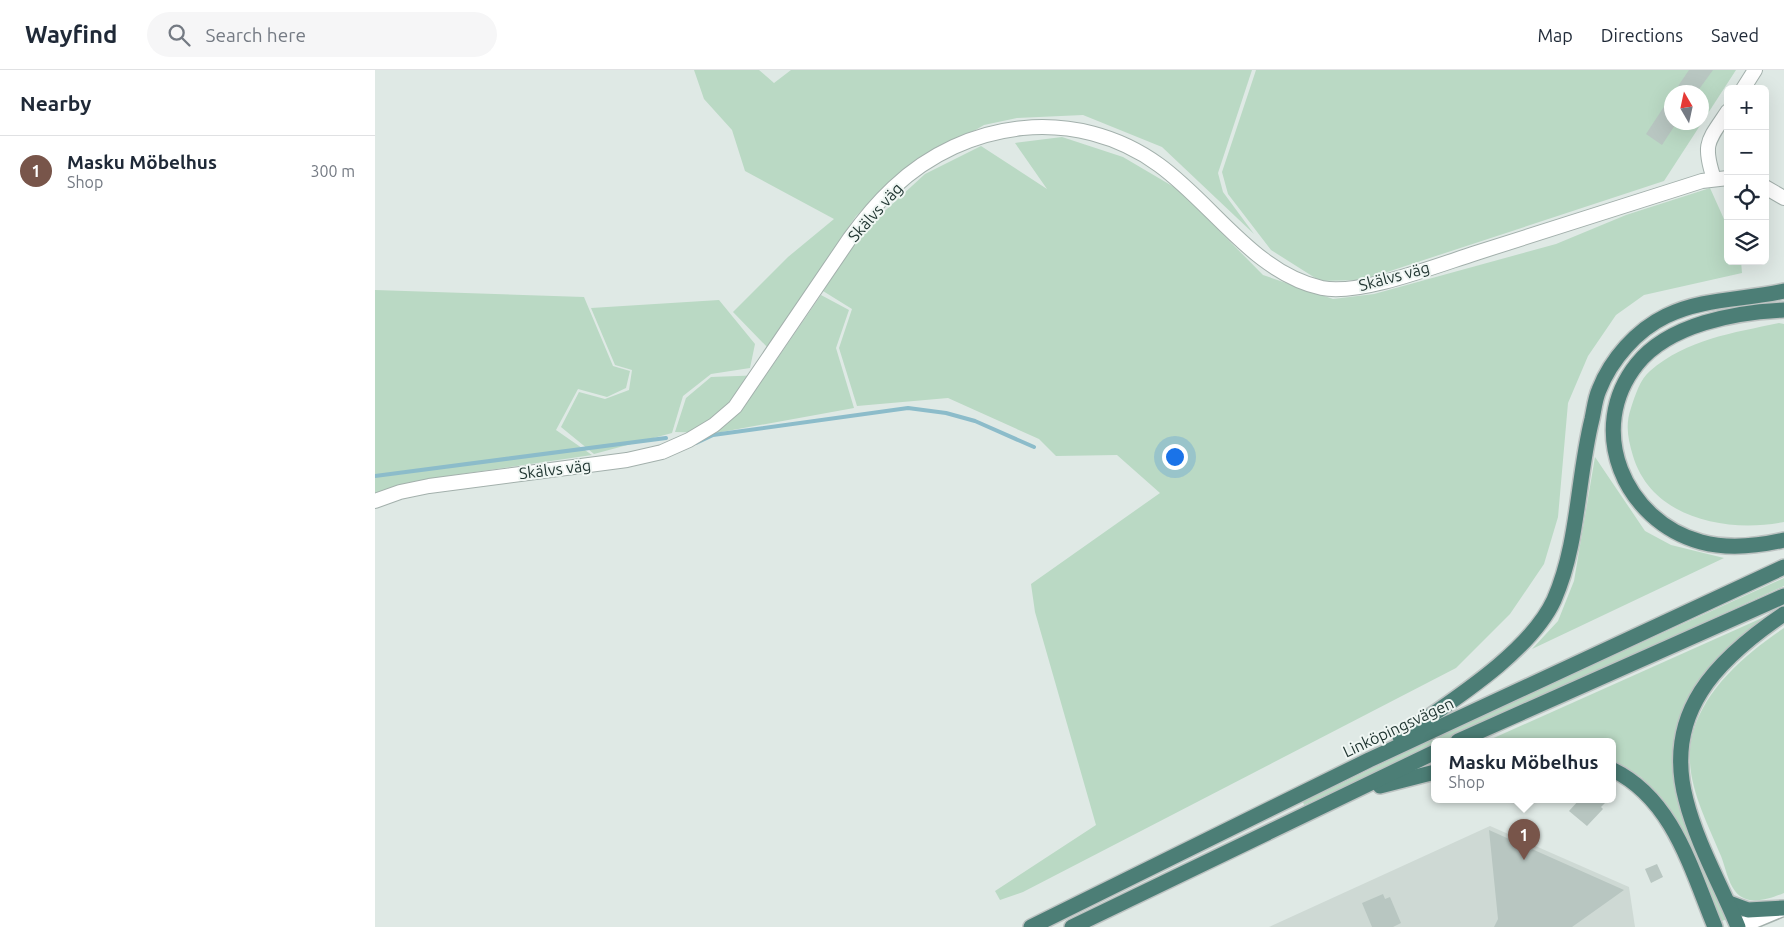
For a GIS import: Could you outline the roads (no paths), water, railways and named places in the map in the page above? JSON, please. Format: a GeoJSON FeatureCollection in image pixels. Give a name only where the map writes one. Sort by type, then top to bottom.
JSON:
{"type":"FeatureCollection","features":[{"type":"Feature","properties":{"kind":"highway"},"geometry":{"type":"LineString","coordinates":[[1369,760],[1493,668],[1529,637],[1553,601],[1567,563],[1577,519],[1587,441],[1599,390],[1616,360],[1641,331],[1667,316],[1696,305],[1784,291]]}},
{"type":"Feature","properties":{"kind":"highway"},"geometry":{"type":"LineString","coordinates":[[1784,310],[1760,312],[1702,324],[1680,333],[1649,352],[1637,364],[1620,396],[1615,416],[1614,437],[1622,474],[1631,491],[1642,507],[1657,521],[1675,532],[1702,543],[1727,545],[1756,545],[1784,540]]}},
{"type":"Feature","properties":{"kind":"highway","name":"Linköpingsvägen"},"geometry":{"type":"LineString","coordinates":[[1031,927],[1369,760],[1784,567]]}},
{"type":"Feature","properties":{"kind":"highway"},"geometry":{"type":"LineString","coordinates":[[1466,738],[1784,596]]}},
{"type":"Feature","properties":{"kind":"highway"},"geometry":{"type":"LineString","coordinates":[[1738,927],[1686,802],[1679,758],[1682,735],[1697,695],[1712,675],[1747,641],[1784,614]]}},
{"type":"Feature","properties":{"kind":"highway"},"geometry":{"type":"LineString","coordinates":[[1072,927],[1431,754]]}},
{"type":"Feature","properties":{"kind":"highway"},"geometry":{"type":"LineString","coordinates":[[1616,772],[1644,789],[1662,810],[1673,829],[1715,927]]}},
{"type":"Feature","properties":{"kind":"highway"},"geometry":{"type":"LineString","coordinates":[[1347,794],[1431,773]]}},
{"type":"Feature","properties":{"kind":"highway"},"geometry":{"type":"LineString","coordinates":[[1729,903],[1748,910],[1783,908]]}},
{"type":"Feature","properties":{"kind":"street"},"geometry":{"type":"LineString","coordinates":[[1746,85],[1755,70]]}},
{"type":"Feature","properties":{"kind":"street"},"geometry":{"type":"LineString","coordinates":[[1721,179],[1708,162],[1706,147],[1724,118]]}},
{"type":"Feature","properties":{"kind":"street","name":"Skälvs väg"},"geometry":{"type":"LineString","coordinates":[[375,501],[400,492],[429,486],[627,460],[662,452],[689,440],[714,425],[735,407],[850,238],[894,187],[934,158],[960,145],[1023,126],[1071,128],[1095,132],[1127,145],[1160,165],[1267,262],[1294,279],[1324,289],[1381,283],[1677,189],[1721,179]]}},
{"type":"Feature","properties":{"kind":"street"},"geometry":{"type":"LineString","coordinates":[[1769,189],[1784,198]]}},
{"type":"Feature","properties":{"kind":"street"},"geometry":{"type":"LineString","coordinates":[[1738,927],[1783,908]]}},
{"type":"Feature","properties":{"kind":"waterway"},"geometry":{"type":"LineString","coordinates":[[696,443],[713,435],[908,408],[946,413],[975,421],[1034,447]]}},
{"type":"Feature","properties":{"kind":"waterway"},"geometry":{"type":"LineString","coordinates":[[375,476],[666,438]]}},
{"type":"Feature","properties":{"kind":"place","name":"Masku Möbelhus"},"geometry":{"type":"Point","coordinates":[1524,860]}}]}
